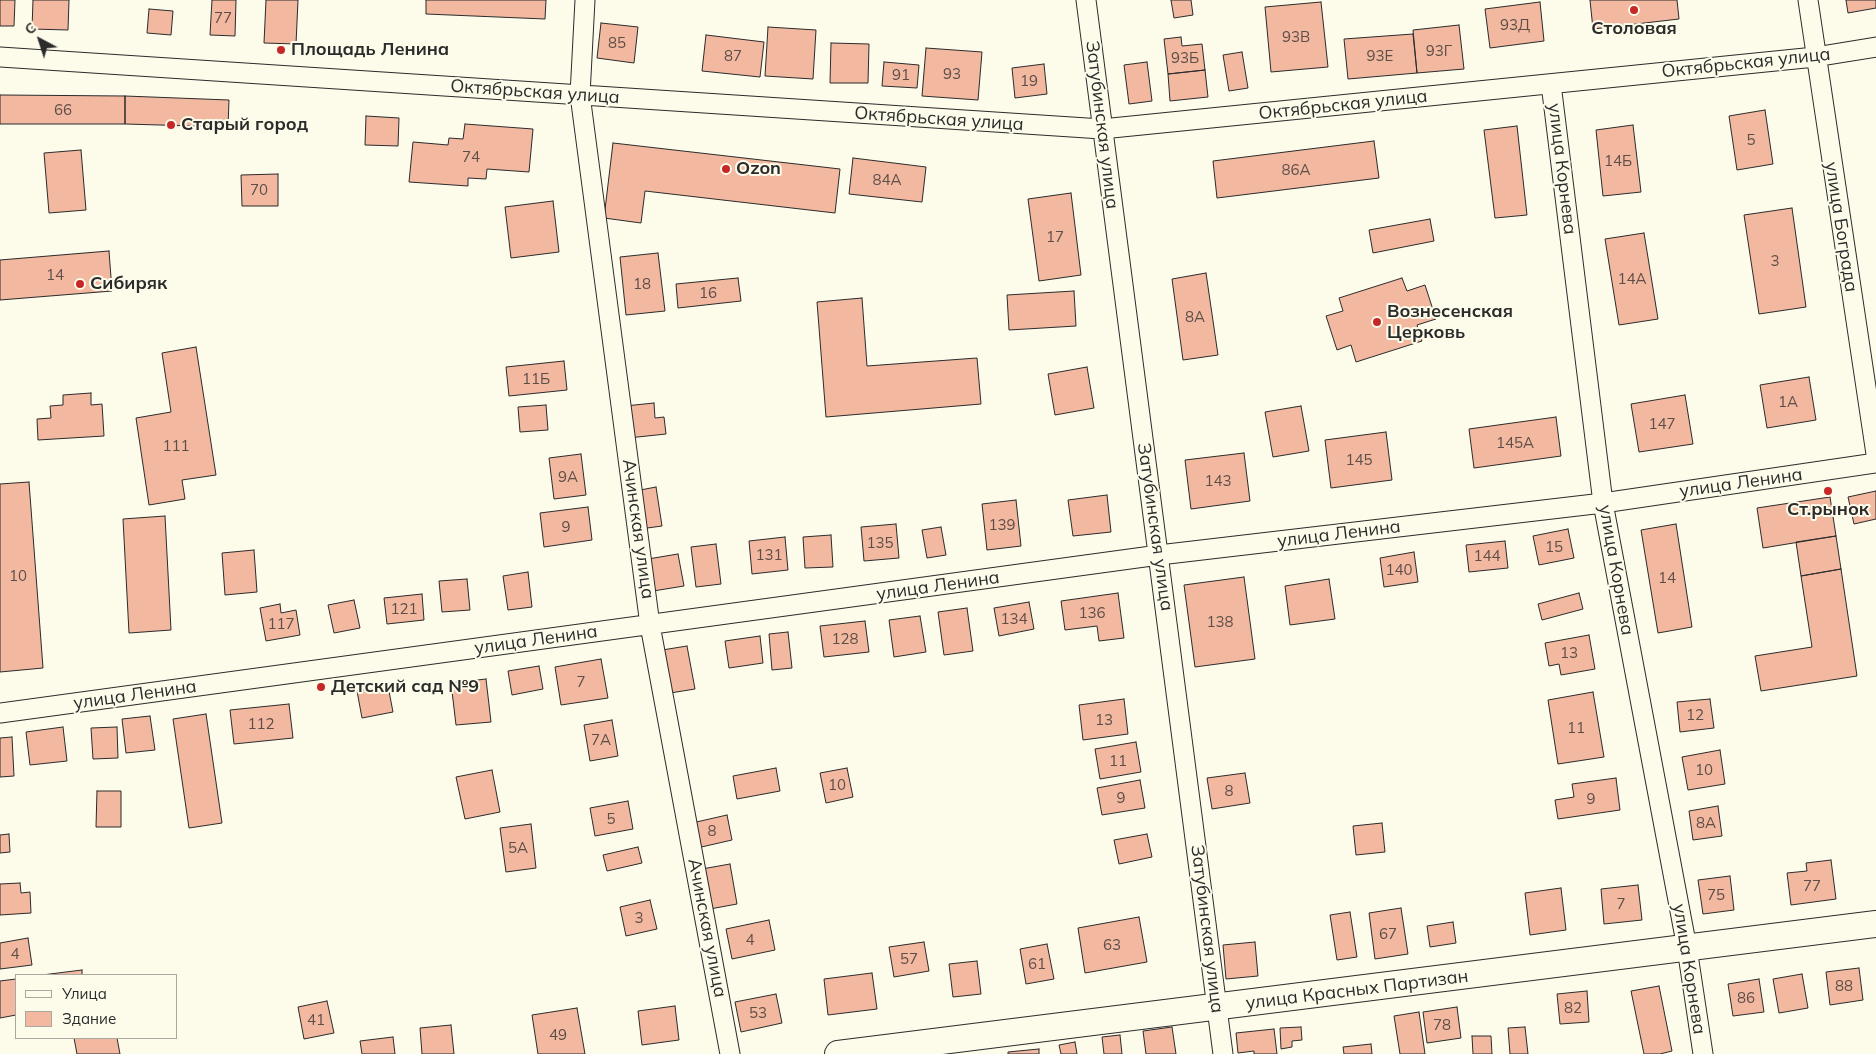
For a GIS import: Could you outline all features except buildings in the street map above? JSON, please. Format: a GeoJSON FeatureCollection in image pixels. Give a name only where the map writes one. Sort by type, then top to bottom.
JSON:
{"type":"FeatureCollection","features":[{"type":"Feature","properties":{"kind":"main road","name":"улица Красных Партизан"},"geometry":{"type":"LineString","coordinates":[[838,1054],[1218,1008],[1876,924]]}},
{"type":"Feature","properties":{"kind":"street","name":"Ачинская улица"},"geometry":{"type":"LineString","coordinates":[[584,0],[580,95],[650,625],[730,1054]]}},
{"type":"Feature","properties":{"kind":"street","name":"Затубинская улица"},"geometry":{"type":"LineString","coordinates":[[1086,0],[1223,1054]]}},
{"type":"Feature","properties":{"kind":"street","name":"улица Бограда"},"geometry":{"type":"LineString","coordinates":[[1808,0],[1815,57],[1876,454]]}},
{"type":"Feature","properties":{"kind":"street","name":"Октябрьская улица"},"geometry":{"type":"LineString","coordinates":[[0,58],[1102,130],[1815,57],[1876,47]]}},
{"type":"Feature","properties":{"kind":"street","name":"улица Корнева"},"geometry":{"type":"LineString","coordinates":[[1551,84],[1603,503],[1686,948],[1703,1054]]}},
{"type":"Feature","properties":{"kind":"street","name":"улица Ленина"},"geometry":{"type":"LineString","coordinates":[[0,713],[1159,555],[1603,503],[1876,463]]}},
{"type":"Feature","properties":{"kind":"place","name":"Столовая"},"geometry":{"type":"Point","coordinates":[1634,10]}},
{"type":"Feature","properties":{"kind":"place","name":"Площадь Ленина"},"geometry":{"type":"Point","coordinates":[281,50]}},
{"type":"Feature","properties":{"kind":"place","name":"Старый город"},"geometry":{"type":"Point","coordinates":[171,125]}},
{"type":"Feature","properties":{"kind":"place","name":"Ozon"},"geometry":{"type":"Point","coordinates":[726,169]}},
{"type":"Feature","properties":{"kind":"place","name":"Сибиряк"},"geometry":{"type":"Point","coordinates":[80,284]}},
{"type":"Feature","properties":{"kind":"place","name":"Вознесенская Церковь"},"geometry":{"type":"Point","coordinates":[1377,322]}},
{"type":"Feature","properties":{"kind":"place","name":"Ст.рынок"},"geometry":{"type":"Point","coordinates":[1828,491]}},
{"type":"Feature","properties":{"kind":"place","name":"Детский сад №9"},"geometry":{"type":"Point","coordinates":[321,687]}}]}
